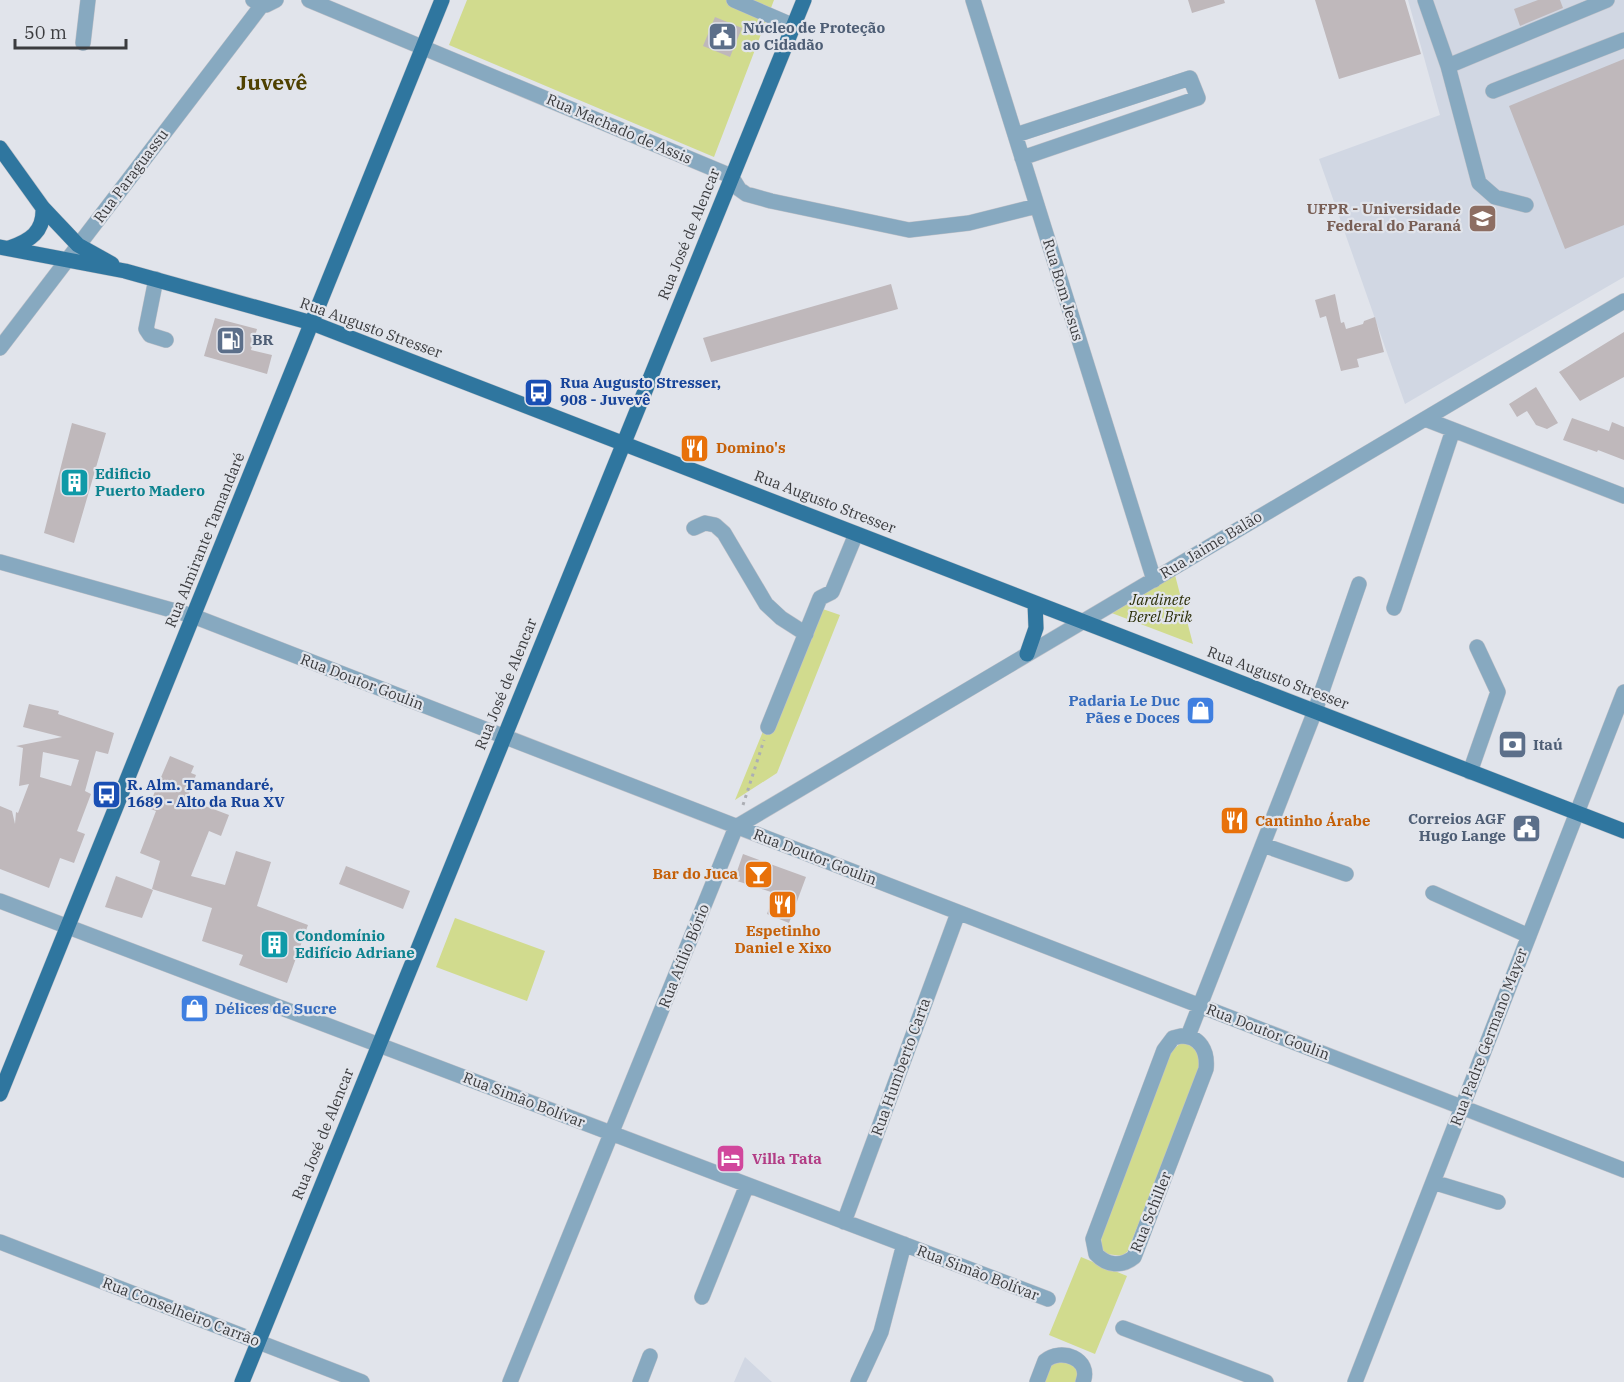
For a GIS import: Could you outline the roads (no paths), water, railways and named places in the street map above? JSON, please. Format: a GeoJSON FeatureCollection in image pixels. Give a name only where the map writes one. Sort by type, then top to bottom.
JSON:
{"type":"FeatureCollection","features":[{"type":"Feature","properties":{"kind":"main road","name":"Rua Almirante Tamandaré"},"geometry":{"type":"LineString","coordinates":[[0,1094],[442,0]]}},
{"type":"Feature","properties":{"kind":"main road","name":"Rua José de Alencar"},"geometry":{"type":"LineString","coordinates":[[242,1382],[804,0]]}},
{"type":"Feature","properties":{"kind":"main road"},"geometry":{"type":"LineString","coordinates":[[0,148],[43,208],[78,245],[125,271]]}},
{"type":"Feature","properties":{"kind":"main road"},"geometry":{"type":"LineString","coordinates":[[4,247],[24,243],[37,234],[44,219],[43,208]]}},
{"type":"Feature","properties":{"kind":"main road","name":"Rua Augusto Stresser"},"geometry":{"type":"LineString","coordinates":[[4,247],[125,271],[312,323],[1624,831]]}},
{"type":"Feature","properties":{"kind":"main road"},"geometry":{"type":"LineString","coordinates":[[1027,654],[1036,628],[1035,603]]}},
{"type":"Feature","properties":{"kind":"street"},"geometry":{"type":"LineString","coordinates":[[83,43],[88,0]]}},
{"type":"Feature","properties":{"kind":"street","name":"Rua Machado de Assis"},"geometry":{"type":"LineString","coordinates":[[309,0],[731,176],[746,194],[909,230],[947,227],[1037,207]]}},
{"type":"Feature","properties":{"kind":"street"},"geometry":{"type":"LineString","coordinates":[[734,0],[794,26]]}},
{"type":"Feature","properties":{"kind":"street","name":"Rua Bom Jesus"},"geometry":{"type":"LineString","coordinates":[[973,0],[1154,580]]}},
{"type":"Feature","properties":{"kind":"street"},"geometry":{"type":"LineString","coordinates":[[1425,0],[1448,66],[1479,183],[1495,197],[1526,205]]}},
{"type":"Feature","properties":{"kind":"street"},"geometry":{"type":"LineString","coordinates":[[1448,66],[1607,0]]}},
{"type":"Feature","properties":{"kind":"street","name":"Rua Paraguassu"},"geometry":{"type":"LineString","coordinates":[[0,348],[263,2]]}},
{"type":"Feature","properties":{"kind":"street"},"geometry":{"type":"LineString","coordinates":[[1493,91],[1624,40]]}},
{"type":"Feature","properties":{"kind":"street"},"geometry":{"type":"LineString","coordinates":[[1016,135],[1190,78],[1198,98],[1022,158]]}},
{"type":"Feature","properties":{"kind":"street"},"geometry":{"type":"LineString","coordinates":[[156,279],[146,329],[150,335],[166,340]]}},
{"type":"Feature","properties":{"kind":"street","name":"Rua Jaime Balão"},"geometry":{"type":"LineString","coordinates":[[736,826],[1624,301]]}},
{"type":"Feature","properties":{"kind":"street"},"geometry":{"type":"LineString","coordinates":[[1425,419],[1624,496]]}},
{"type":"Feature","properties":{"kind":"street"},"geometry":{"type":"LineString","coordinates":[[1394,608],[1453,430]]}},
{"type":"Feature","properties":{"kind":"street"},"geometry":{"type":"LineString","coordinates":[[694,528],[705,523],[715,525],[724,533],[766,604],[781,618],[806,634]]}},
{"type":"Feature","properties":{"kind":"street"},"geometry":{"type":"LineString","coordinates":[[768,727],[820,598],[832,592],[856,534]]}},
{"type":"Feature","properties":{"kind":"street","name":"Rua Doutor Goulin"},"geometry":{"type":"LineString","coordinates":[[0,562],[193,616],[1624,1170]]}},
{"type":"Feature","properties":{"kind":"street"},"geometry":{"type":"LineString","coordinates":[[1188,1036],[1315,711],[1359,584]]}},
{"type":"Feature","properties":{"kind":"street"},"geometry":{"type":"LineString","coordinates":[[1470,772],[1498,693],[1477,647]]}},
{"type":"Feature","properties":{"kind":"street","name":"Rua Padre Germano Mayer"},"geometry":{"type":"LineString","coordinates":[[1355,1382],[1624,692]]}},
{"type":"Feature","properties":{"kind":"street","name":"Rua Atílio Bório"},"geometry":{"type":"LineString","coordinates":[[510,1382],[736,826]]}},
{"type":"Feature","properties":{"kind":"street"},"geometry":{"type":"LineString","coordinates":[[1263,845],[1347,874]]}},
{"type":"Feature","properties":{"kind":"street"},"geometry":{"type":"LineString","coordinates":[[1433,893],[1529,936]]}},
{"type":"Feature","properties":{"kind":"street","name":"Rua Simão Bolívar"},"geometry":{"type":"LineString","coordinates":[[0,901],[1048,1299]]}},
{"type":"Feature","properties":{"kind":"street","name":"Rua Humberto Carta"},"geometry":{"type":"LineString","coordinates":[[844,1222],[958,913]]}},
{"type":"Feature","properties":{"kind":"street","name":"Rua Schiller"},"geometry":{"type":"LineString","coordinates":[[1188,1036],[1203,1047],[1207,1060],[1206,1069],[1134,1257],[1122,1264],[1109,1263],[1096,1254],[1093,1239],[1164,1050],[1173,1038],[1188,1036]]}},
{"type":"Feature","properties":{"kind":"street"},"geometry":{"type":"LineString","coordinates":[[1433,1182],[1498,1202]]}},
{"type":"Feature","properties":{"kind":"street"},"geometry":{"type":"LineString","coordinates":[[702,1296],[747,1185]]}},
{"type":"Feature","properties":{"kind":"street","name":"Rua Conselheiro Carrão"},"geometry":{"type":"LineString","coordinates":[[0,1242],[362,1382]]}},
{"type":"Feature","properties":{"kind":"street"},"geometry":{"type":"LineString","coordinates":[[858,1382],[884,1322],[904,1244]]}},
{"type":"Feature","properties":{"kind":"street"},"geometry":{"type":"LineString","coordinates":[[1123,1328],[1266,1382]]}},
{"type":"Feature","properties":{"kind":"street"},"geometry":{"type":"LineString","coordinates":[[1037,1382],[1045,1361],[1058,1354],[1068,1355],[1083,1366],[1085,1375],[1083,1382]]}},
{"type":"Feature","properties":{"kind":"street"},"geometry":{"type":"LineString","coordinates":[[640,1382],[650,1356]]}},
{"type":"Feature","properties":{"kind":"place","name":"Núcleo de Proteção ao Cidadão"},"geometry":{"type":"Point","coordinates":[722,37]}},
{"type":"Feature","properties":{"kind":"place","name":"UFPR - Universidade Federal do Paraná"},"geometry":{"type":"Point","coordinates":[1482,218]}},
{"type":"Feature","properties":{"kind":"place","name":"BR"},"geometry":{"type":"Point","coordinates":[231,340]}},
{"type":"Feature","properties":{"kind":"place","name":"Rua Augusto Stresser, 908 - Juvevê"},"geometry":{"type":"Point","coordinates":[539,392]}},
{"type":"Feature","properties":{"kind":"place","name":"Domino's"},"geometry":{"type":"Point","coordinates":[695,448]}},
{"type":"Feature","properties":{"kind":"place","name":"Edificio Puerto Madero"},"geometry":{"type":"Point","coordinates":[74,483]}},
{"type":"Feature","properties":{"kind":"place","name":"Padaria Le Duc Pães e Doces"},"geometry":{"type":"Point","coordinates":[1201,710]}},
{"type":"Feature","properties":{"kind":"place","name":"Itaú"},"geometry":{"type":"Point","coordinates":[1512,745]}},
{"type":"Feature","properties":{"kind":"place","name":"R. Alm. Tamandaré, 1689 - Alto da Rua XV"},"geometry":{"type":"Point","coordinates":[106,794]}},
{"type":"Feature","properties":{"kind":"place","name":"Cantinho Árabe"},"geometry":{"type":"Point","coordinates":[1234,821]}},
{"type":"Feature","properties":{"kind":"place","name":"Correios AGF Hugo Lange"},"geometry":{"type":"Point","coordinates":[1527,828]}},
{"type":"Feature","properties":{"kind":"place","name":"Bar do Juca"},"geometry":{"type":"Point","coordinates":[759,874]}},
{"type":"Feature","properties":{"kind":"place","name":"Espetinho Daniel e Xixo"},"geometry":{"type":"Point","coordinates":[783,904]}},
{"type":"Feature","properties":{"kind":"place","name":"Condomínio Edifício Adriane"},"geometry":{"type":"Point","coordinates":[274,945]}},
{"type":"Feature","properties":{"kind":"place","name":"Délices de Sucre"},"geometry":{"type":"Point","coordinates":[194,1009]}},
{"type":"Feature","properties":{"kind":"place","name":"Villa Tata"},"geometry":{"type":"Point","coordinates":[731,1159]}},
{"type":"Feature","properties":{"kind":"district","name":"Juvevê"},"geometry":{"type":"Point","coordinates":[272,83]}},
{"type":"Feature","properties":{"kind":"park label","name":"Jardinete Berel Brik"},"geometry":{"type":"Point","coordinates":[1160,608]}}]}
